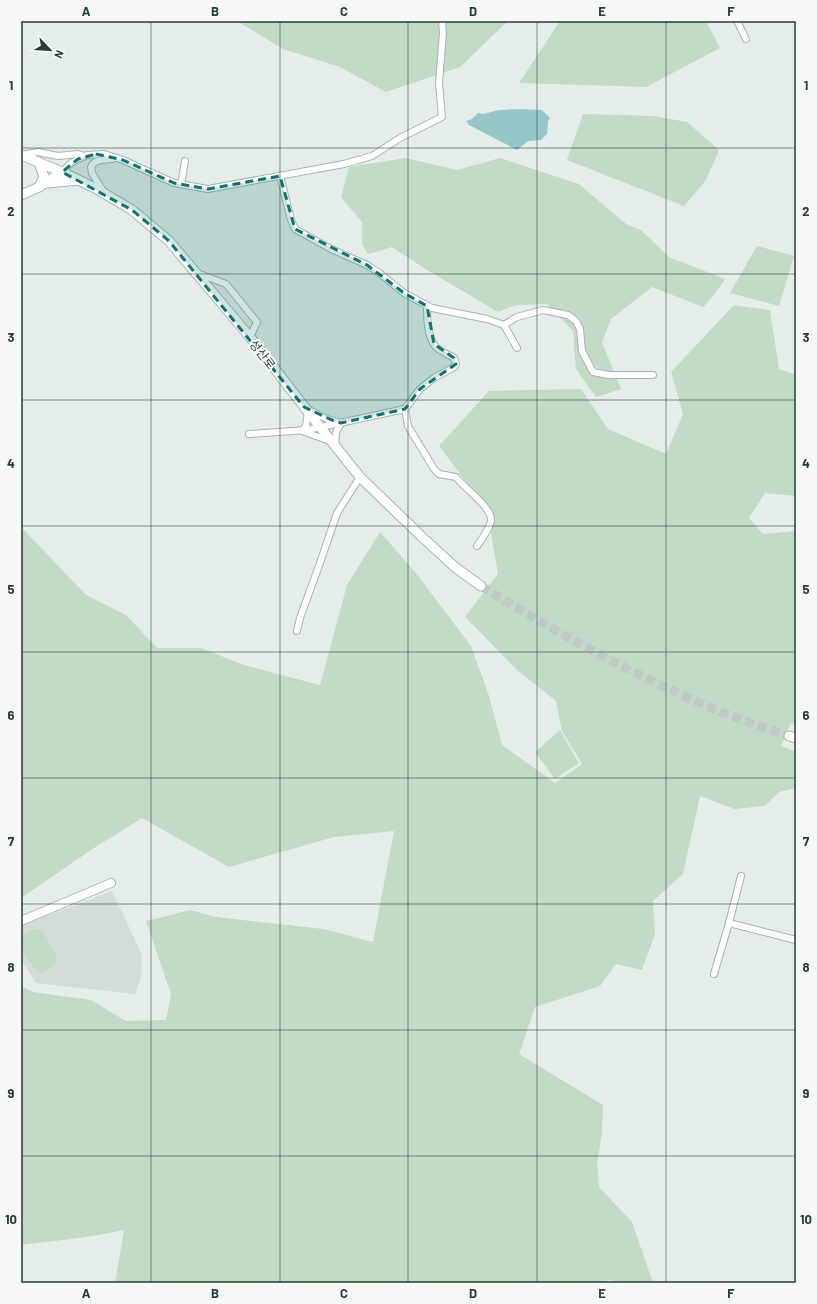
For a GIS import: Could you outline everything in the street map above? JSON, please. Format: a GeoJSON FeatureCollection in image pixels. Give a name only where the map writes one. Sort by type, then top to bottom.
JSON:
{"type":"FeatureCollection","features":[{"type":"Feature","properties":{"kind":"main road","name":"성산로"},"geometry":{"type":"LineString","coordinates":[[21,155],[80,180],[103,193],[132,210],[169,241],[250,337],[360,477],[456,568],[480,586]]}},
{"type":"Feature","properties":{"kind":"main road"},"geometry":{"type":"LineString","coordinates":[[39,162],[44,177],[43,185]]}},
{"type":"Feature","properties":{"kind":"main road"},"geometry":{"type":"LineString","coordinates":[[21,195],[43,185],[62,172]]}},
{"type":"Feature","properties":{"kind":"main road"},"geometry":{"type":"LineString","coordinates":[[43,185],[80,180]]}},
{"type":"Feature","properties":{"kind":"street"},"geometry":{"type":"LineString","coordinates":[[62,172],[71,163],[85,156],[104,154],[117,158],[174,183],[208,189],[344,164],[372,156],[400,138],[442,117],[439,83],[443,32],[442,21]]}},
{"type":"Feature","properties":{"kind":"street"},"geometry":{"type":"LineString","coordinates":[[738,21],[746,39]]}},
{"type":"Feature","properties":{"kind":"street"},"geometry":{"type":"LineString","coordinates":[[21,155],[38,152],[58,156],[78,154],[85,156]]}},
{"type":"Feature","properties":{"kind":"street"},"geometry":{"type":"LineString","coordinates":[[103,193],[92,173],[91,166],[97,160],[117,158]]}},
{"type":"Feature","properties":{"kind":"street"},"geometry":{"type":"LineString","coordinates":[[181,184],[185,161]]}},
{"type":"Feature","properties":{"kind":"street"},"geometry":{"type":"LineString","coordinates":[[280,176],[291,220],[295,229],[378,272],[404,293],[427,306],[473,316],[504,325],[517,348]]}},
{"type":"Feature","properties":{"kind":"street"},"geometry":{"type":"LineString","coordinates":[[196,272],[226,284],[257,322],[250,337]]}},
{"type":"Feature","properties":{"kind":"street"},"geometry":{"type":"LineString","coordinates":[[249,434],[302,431],[405,409],[420,390],[434,378],[454,367],[456,364],[454,358],[438,349],[430,336],[427,306]]}},
{"type":"Feature","properties":{"kind":"street"},"geometry":{"type":"LineString","coordinates":[[504,325],[517,317],[543,310],[568,315],[576,321],[580,329],[582,352],[592,372],[609,375],[653,375]]}},
{"type":"Feature","properties":{"kind":"street"},"geometry":{"type":"LineString","coordinates":[[302,431],[306,426],[306,409],[327,419],[341,423]]}},
{"type":"Feature","properties":{"kind":"street"},"geometry":{"type":"LineString","coordinates":[[405,409],[408,426],[434,469],[440,474],[456,478],[461,485],[487,509],[490,514],[491,519],[488,528],[477,546]]}},
{"type":"Feature","properties":{"kind":"street"},"geometry":{"type":"LineString","coordinates":[[302,431],[333,444],[336,432],[341,423]]}},
{"type":"Feature","properties":{"kind":"street"},"geometry":{"type":"LineString","coordinates":[[297,631],[300,618],[337,513],[360,477]]}},
{"type":"Feature","properties":{"kind":"street"},"geometry":{"type":"LineString","coordinates":[[714,974],[741,876]]}},
{"type":"Feature","properties":{"kind":"street"},"geometry":{"type":"LineString","coordinates":[[21,921],[111,883]]}},
{"type":"Feature","properties":{"kind":"street"},"geometry":{"type":"LineString","coordinates":[[729,923],[796,940]]}},
{"type":"Feature","properties":{"kind":"highlighted area"},"geometry":{"type":"Polygon","coordinates":[[[96,154],[123,160],[174,183],[208,189],[280,176],[295,229],[367,265],[404,293],[427,306],[434,344],[454,358],[456,364],[420,389],[405,409],[341,423],[334,421],[304,407],[169,241],[132,210],[62,172],[78,159],[96,154]]]}},
{"type":"Feature","properties":{"kind":"shaded area"},"geometry":{"type":"Polygon","coordinates":[[[112,891],[142,955],[141,978],[135,994],[36,983],[21,959],[21,926],[112,891]]]}},
{"type":"Feature","properties":{"kind":"green space"},"geometry":{"type":"Polygon","coordinates":[[[237,21],[508,21],[460,67],[386,92],[340,67],[283,49],[237,21]]]}},
{"type":"Feature","properties":{"kind":"green space"},"geometry":{"type":"Polygon","coordinates":[[[560,21],[706,21],[720,48],[646,87],[519,83],[560,21]]]}},
{"type":"Feature","properties":{"kind":"green space"},"geometry":{"type":"Polygon","coordinates":[[[583,114],[654,116],[687,122],[719,150],[706,180],[684,206],[567,160],[583,114]]]}},
{"type":"Feature","properties":{"kind":"green space"},"geometry":{"type":"Polygon","coordinates":[[[405,158],[457,170],[500,158],[579,184],[626,224],[641,230],[669,257],[725,279],[715,294],[703,307],[652,287],[611,319],[602,342],[621,389],[596,397],[576,369],[573,331],[547,304],[517,305],[498,312],[427,270],[392,247],[368,254],[362,244],[362,222],[341,197],[349,167],[405,158]]]}},
{"type":"Feature","properties":{"kind":"green space"},"geometry":{"type":"Polygon","coordinates":[[[757,246],[794,256],[779,306],[730,293],[757,246]]]}},
{"type":"Feature","properties":{"kind":"green space"},"geometry":{"type":"Polygon","coordinates":[[[734,305],[770,310],[779,369],[796,375],[796,496],[765,493],[749,518],[763,534],[796,531],[796,724],[791,723],[781,746],[796,752],[796,788],[779,792],[765,806],[735,809],[700,796],[683,874],[653,901],[655,934],[642,970],[616,964],[600,986],[535,1007],[519,1054],[603,1105],[602,1132],[597,1164],[599,1187],[632,1222],[653,1283],[632,1283],[608,1280],[603,1283],[115,1283],[124,1230],[87,1237],[21,1245],[21,986],[33,992],[91,1000],[126,1021],[166,1020],[171,994],[146,921],[190,910],[216,917],[323,929],[373,942],[394,831],[334,837],[229,867],[142,818],[94,848],[21,898],[21,530],[24,530],[86,595],[126,615],[157,648],[201,648],[244,665],[320,685],[347,585],[380,532],[415,572],[471,646],[489,696],[502,745],[555,783],[582,764],[562,731],[556,701],[517,670],[465,617],[498,574],[487,509],[439,446],[489,391],[581,389],[608,429],[666,454],[683,414],[671,372],[734,305]]]}},
{"type":"Feature","properties":{"kind":"green space"},"geometry":{"type":"Polygon","coordinates":[[[560,730],[579,763],[555,779],[535,752],[560,730]]]}},
{"type":"Feature","properties":{"kind":"green space"},"geometry":{"type":"Polygon","coordinates":[[[34,929],[40,929],[43,931],[57,957],[56,964],[42,973],[36,971],[21,949],[21,935],[34,929]]]}},
{"type":"Feature","properties":{"kind":"water"},"geometry":{"type":"Polygon","coordinates":[[[499,110],[542,110],[550,118],[548,121],[547,134],[541,140],[528,141],[517,150],[469,125],[466,121],[472,119],[478,113],[483,114],[499,110]]]}},
{"type":"Feature","properties":{"kind":"tunnel"},"geometry":{"type":"LineString","coordinates":[[481,586],[562,634],[646,678],[724,713],[789,736]]}}]}
